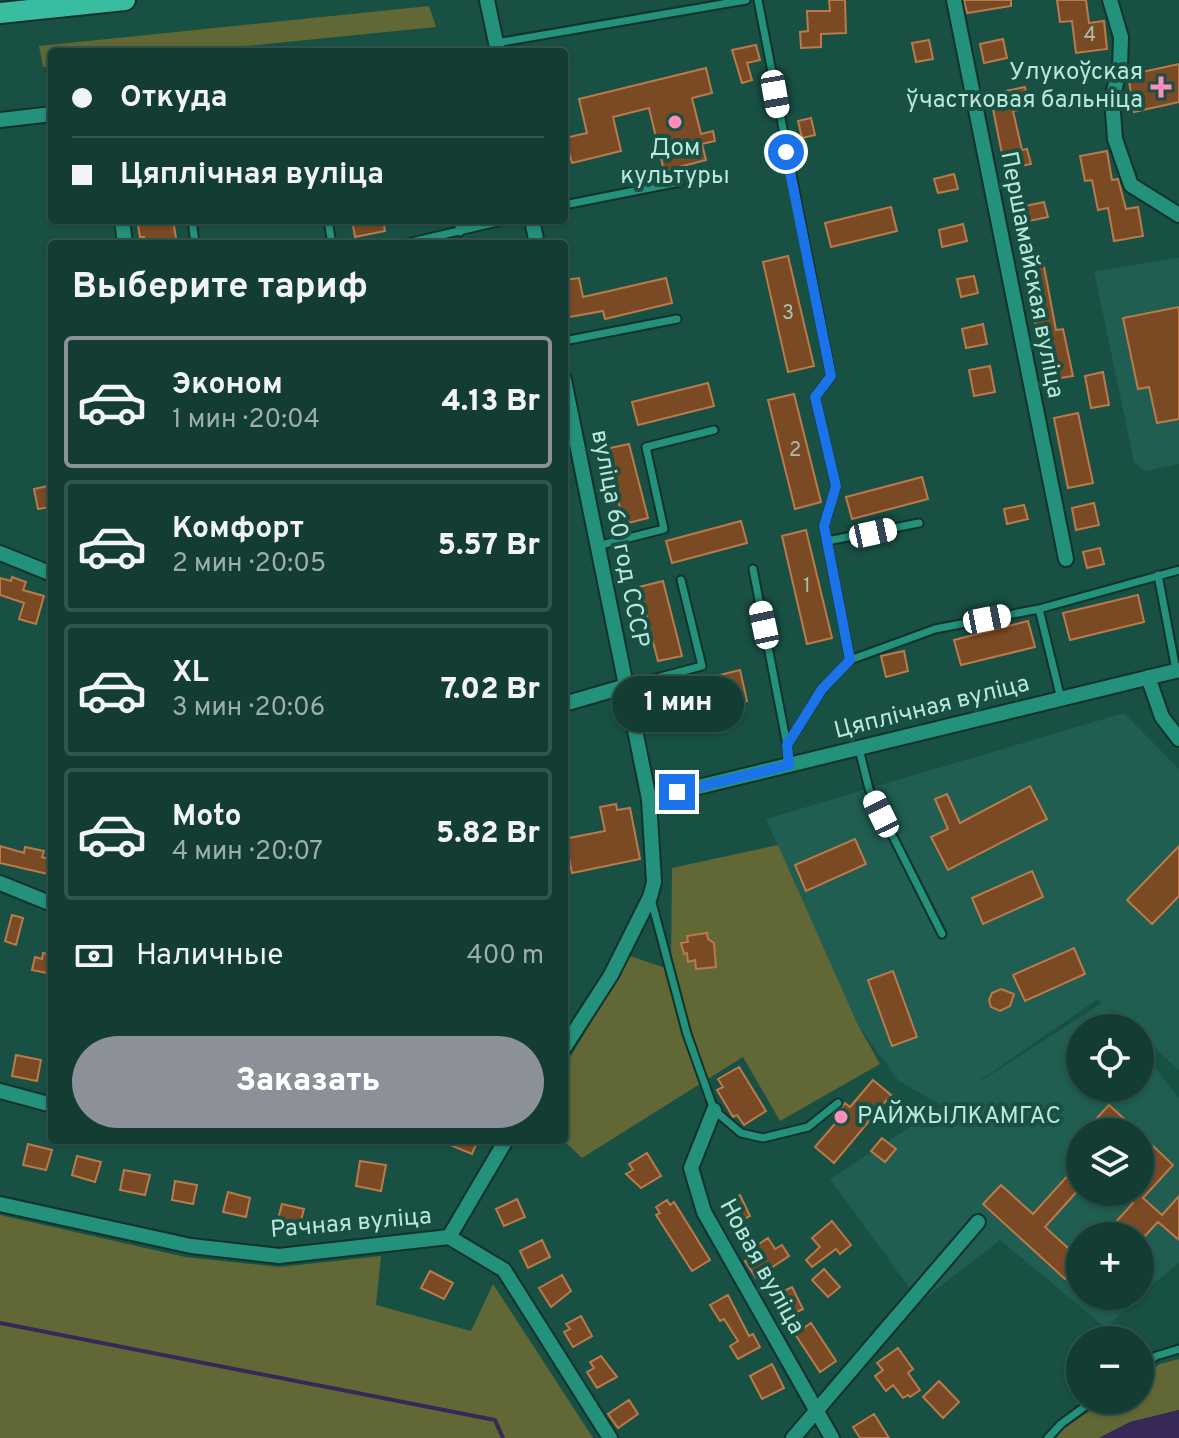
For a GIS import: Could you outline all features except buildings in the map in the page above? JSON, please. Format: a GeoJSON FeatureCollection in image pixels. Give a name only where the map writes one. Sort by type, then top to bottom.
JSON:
{"type":"FeatureCollection","features":[{"type":"Feature","properties":{"kind":"main road"},"geometry":{"type":"LineString","coordinates":[[0,13],[125,0]]}},
{"type":"Feature","properties":{"kind":"street"},"geometry":{"type":"LineString","coordinates":[[487,0],[497,48]]}},
{"type":"Feature","properties":{"kind":"street","name":"Першамайская вуліца"},"geometry":{"type":"LineString","coordinates":[[954,0],[1066,559]]}},
{"type":"Feature","properties":{"kind":"street"},"geometry":{"type":"LineString","coordinates":[[1110,0],[1121,37],[1120,67],[1112,99],[1115,139],[1131,185],[1179,215]]}},
{"type":"Feature","properties":{"kind":"street"},"geometry":{"type":"LineString","coordinates":[[0,120],[48,114]]}},
{"type":"Feature","properties":{"kind":"street","name":"вуліца 60 год СССР"},"geometry":{"type":"LineString","coordinates":[[568,421],[649,799],[654,865],[650,897]]}},
{"type":"Feature","properties":{"kind":"street"},"geometry":{"type":"LineString","coordinates":[[0,553],[48,572]]}},
{"type":"Feature","properties":{"kind":"street","name":"Цяплічная вуліца"},"geometry":{"type":"LineString","coordinates":[[649,799],[1178,670]]}},
{"type":"Feature","properties":{"kind":"street"},"geometry":{"type":"LineString","coordinates":[[1148,677],[1162,717],[1179,739]]}},
{"type":"Feature","properties":{"kind":"street"},"geometry":{"type":"LineString","coordinates":[[568,703],[626,686]]}},
{"type":"Feature","properties":{"kind":"street"},"geometry":{"type":"LineString","coordinates":[[0,883],[48,902]]}},
{"type":"Feature","properties":{"kind":"street"},"geometry":{"type":"LineString","coordinates":[[568,1042],[611,975],[650,897]]}},
{"type":"Feature","properties":{"kind":"street"},"geometry":{"type":"LineString","coordinates":[[0,1091],[48,1104]]}},
{"type":"Feature","properties":{"kind":"street","name":"Новая вуліца"},"geometry":{"type":"LineString","coordinates":[[714,1110],[691,1168],[704,1212],[832,1438]]}},
{"type":"Feature","properties":{"kind":"street"},"geometry":{"type":"LineString","coordinates":[[449,1237],[504,1144]]}},
{"type":"Feature","properties":{"kind":"street","name":"Рачная вуліца"},"geometry":{"type":"LineString","coordinates":[[0,1204],[191,1246],[279,1256],[449,1237],[504,1270],[610,1438]]}},
{"type":"Feature","properties":{"kind":"street"},"geometry":{"type":"LineString","coordinates":[[793,1438],[978,1222]]}},
{"type":"Feature","properties":{"kind":"lane"},"geometry":{"type":"LineString","coordinates":[[497,48],[746,0]]}},
{"type":"Feature","properties":{"kind":"lane"},"geometry":{"type":"LineString","coordinates":[[758,0],[831,376],[815,397],[836,486],[824,526],[850,660]]}},
{"type":"Feature","properties":{"kind":"lane"},"geometry":{"type":"LineString","coordinates":[[568,204],[680,182]]}},
{"type":"Feature","properties":{"kind":"lane"},"geometry":{"type":"LineString","coordinates":[[459,224],[460,232]]}},
{"type":"Feature","properties":{"kind":"lane"},"geometry":{"type":"LineString","coordinates":[[422,240],[491,224]]}},
{"type":"Feature","properties":{"kind":"lane"},"geometry":{"type":"LineString","coordinates":[[568,340],[677,319]]}},
{"type":"Feature","properties":{"kind":"lane"},"geometry":{"type":"LineString","coordinates":[[597,546],[664,529],[646,447],[714,430]]}},
{"type":"Feature","properties":{"kind":"lane"},"geometry":{"type":"LineString","coordinates":[[827,541],[919,523]]}},
{"type":"Feature","properties":{"kind":"lane"},"geometry":{"type":"LineString","coordinates":[[753,569],[789,765]]}},
{"type":"Feature","properties":{"kind":"lane"},"geometry":{"type":"LineString","coordinates":[[787,745],[822,689],[850,660],[935,629],[1039,609],[1179,570]]}},
{"type":"Feature","properties":{"kind":"lane"},"geometry":{"type":"LineString","coordinates":[[1158,575],[1178,670]]}},
{"type":"Feature","properties":{"kind":"lane"},"geometry":{"type":"LineString","coordinates":[[626,686],[702,666],[681,580]]}},
{"type":"Feature","properties":{"kind":"lane"},"geometry":{"type":"LineString","coordinates":[[1039,609],[1061,699]]}},
{"type":"Feature","properties":{"kind":"lane"},"geometry":{"type":"LineString","coordinates":[[859,749],[869,789],[942,934]]}},
{"type":"Feature","properties":{"kind":"lane"},"geometry":{"type":"LineString","coordinates":[[650,897],[687,1034],[714,1110],[741,1133],[763,1138],[808,1127],[838,1103]]}},
{"type":"Feature","properties":{"kind":"lane"},"geometry":{"type":"LineString","coordinates":[[1154,1358],[1179,1349]]}},
{"type":"Feature","properties":{"kind":"lane"},"geometry":{"type":"LineString","coordinates":[[1048,1438],[1075,1414]]}},
{"type":"Feature","properties":{"kind":"shaded area"},"geometry":{"type":"Polygon","coordinates":[[[1179,258],[1179,464],[1144,471],[1134,462],[1094,271],[1179,258]]]}},
{"type":"Feature","properties":{"kind":"shaded area"},"geometry":{"type":"Polygon","coordinates":[[[1124,713],[1179,769],[1179,1070],[1154,1048],[1154,1014],[1117,1014],[1108,1006],[1113,1014],[1085,1014],[1102,1003],[1098,999],[1076,1014],[1066,1014],[1066,1021],[979,1081],[1066,1026],[1066,1102],[1154,1102],[1154,1067],[1179,1098],[1179,1263],[1154,1284],[1154,1222],[1066,1222],[1066,1295],[1000,1240],[920,1302],[830,1179],[942,1106],[898,1080],[858,1025],[766,819],[1124,713]]]}},
{"type":"Feature","properties":{"kind":"shaded area"},"geometry":{"type":"Polygon","coordinates":[[[1084,1310],[1125,1310],[1108,1326],[1104,1326],[1084,1310]]]}},
{"type":"Feature","properties":{"kind":"shaded area"},"geometry":{"type":"Polygon","coordinates":[[[1179,1410],[1179,1438],[1099,1438],[1130,1422],[1179,1410]]]}},
{"type":"Feature","properties":{"kind":"green space"},"geometry":{"type":"Polygon","coordinates":[[[429,6],[436,27],[226,48],[48,48],[48,66],[43,67],[39,46],[429,6]]]}},
{"type":"Feature","properties":{"kind":"green space"},"geometry":{"type":"Polygon","coordinates":[[[778,845],[858,1025],[880,1064],[780,1121],[743,1057],[582,1158],[567,1144],[568,1061],[630,956],[671,970],[672,868],[778,845]]]}},
{"type":"Feature","properties":{"kind":"green space"},"geometry":{"type":"Polygon","coordinates":[[[0,1215],[185,1257],[280,1267],[381,1256],[376,1305],[471,1331],[493,1284],[593,1438],[0,1438],[0,1215]]]}},
{"type":"Feature","properties":{"kind":"green space"},"geometry":{"type":"Polygon","coordinates":[[[1179,1359],[1179,1410],[1130,1422],[1099,1438],[1056,1438],[1064,1428],[1085,1414],[1154,1414],[1154,1368],[1179,1359]]]}},
{"type":"Feature","properties":{"kind":"waterway"},"geometry":{"type":"LineString","coordinates":[[0,1323],[495,1420],[503,1438]]}},
{"type":"Feature","properties":{"kind":"place","name":"Улукоўская ўчастковая бальніца"},"geometry":{"type":"Point","coordinates":[1161,87]}},
{"type":"Feature","properties":{"kind":"place","name":"Дом культуры"},"geometry":{"type":"Point","coordinates":[675,122]}},
{"type":"Feature","properties":{"kind":"place","name":"РАЙЖЫЛКАМГАС"},"geometry":{"type":"Point","coordinates":[841,1117]}},
{"type":"Feature","properties":{"kind":"route"},"geometry":{"type":"LineString","coordinates":[[677,792],[789,765],[787,745],[822,689],[850,660],[824,526],[836,486],[815,397],[831,376],[786,152]]}}]}
